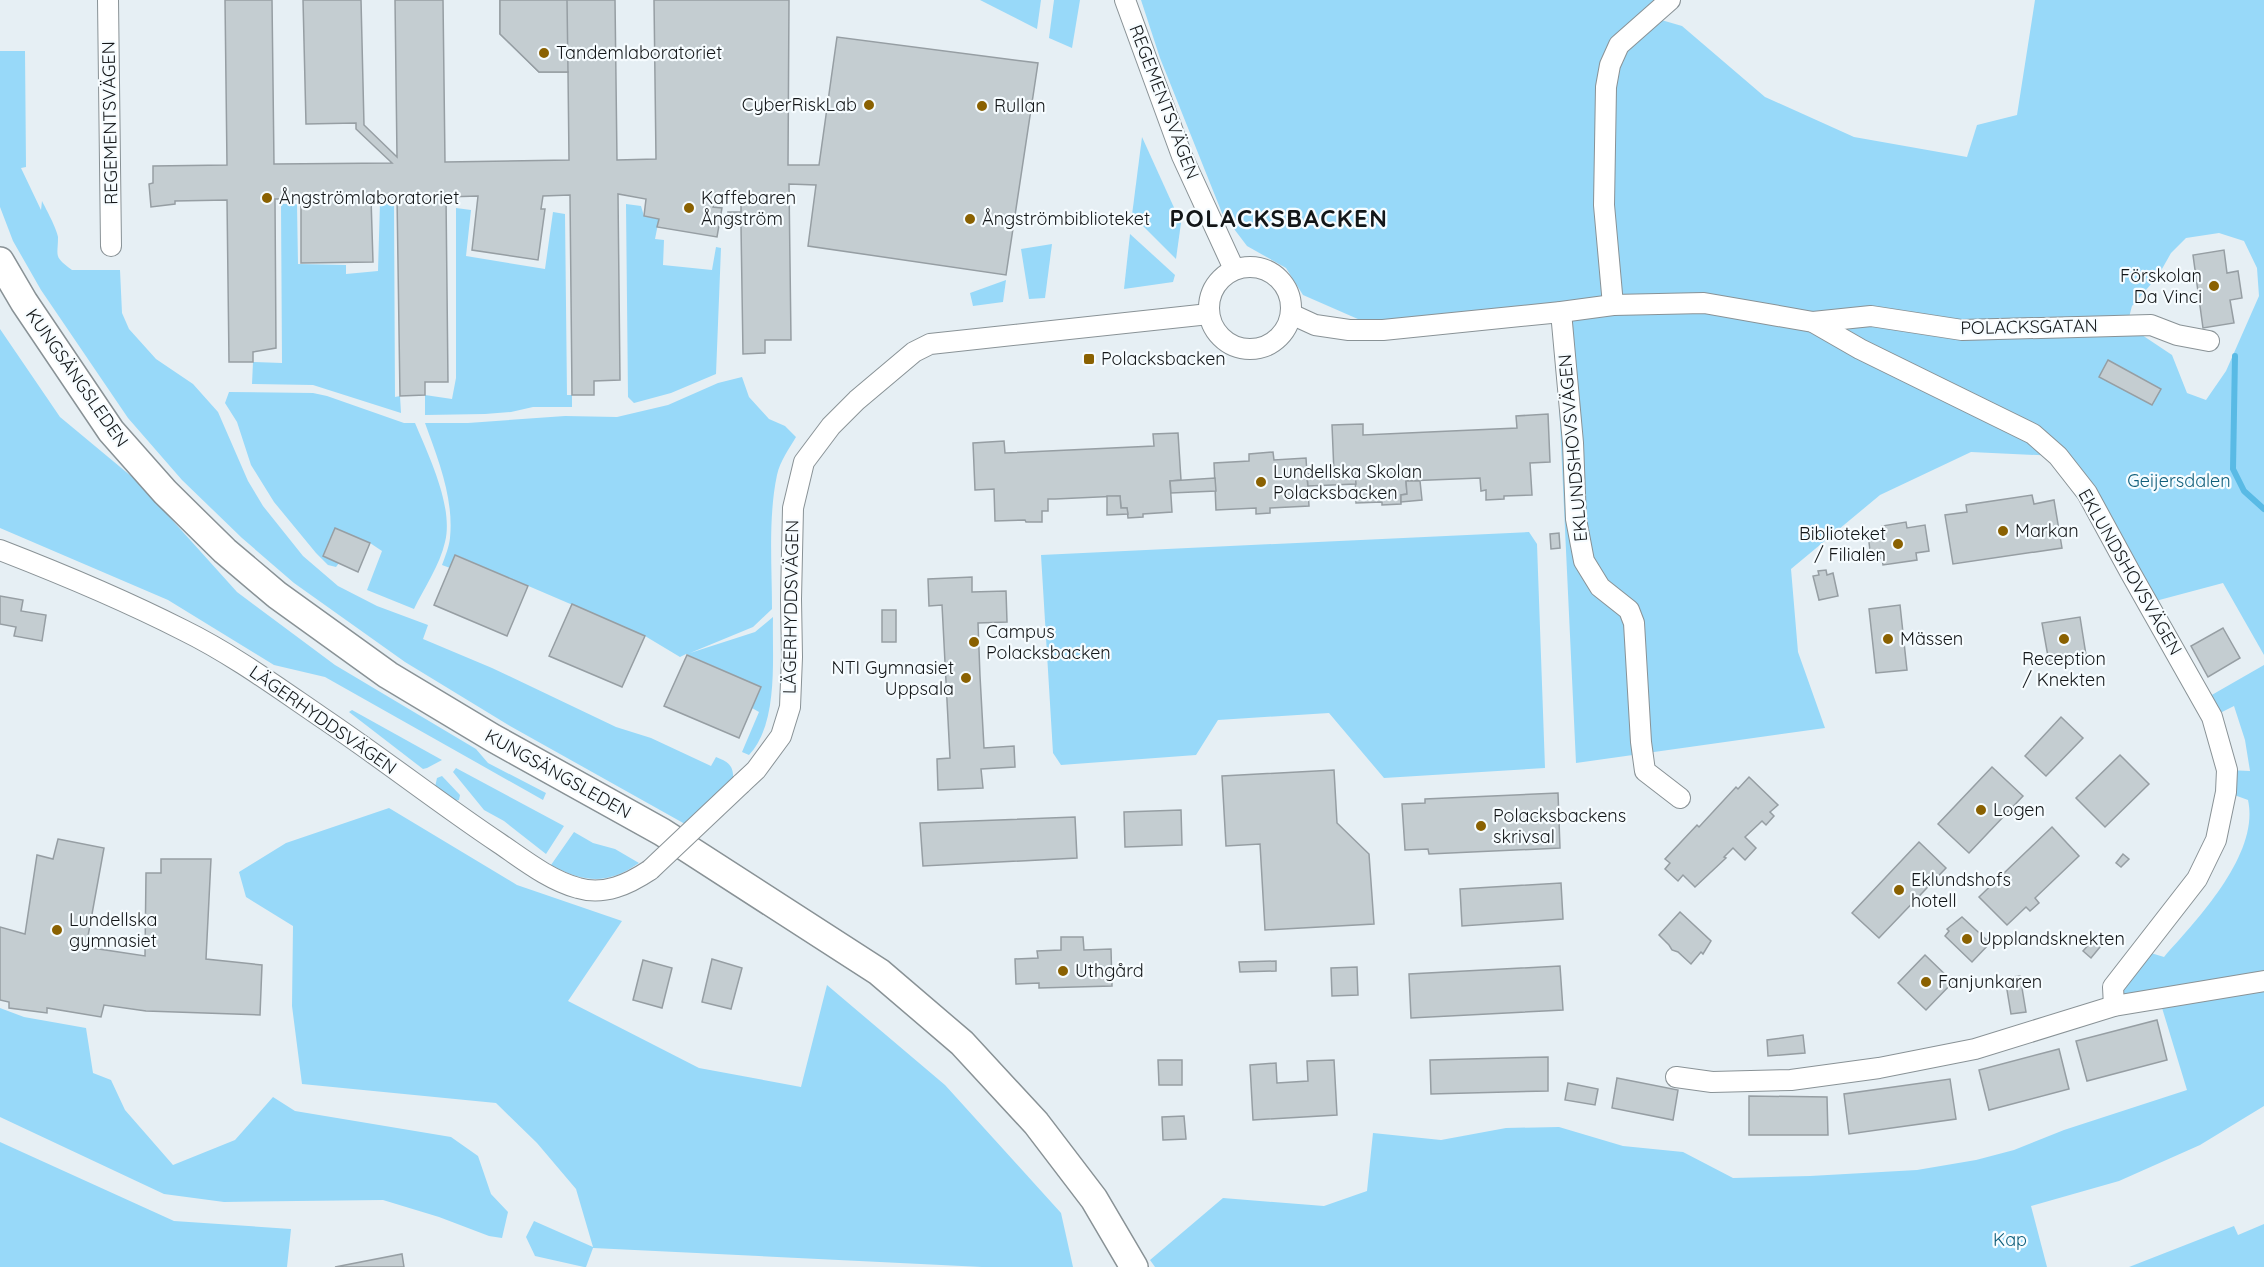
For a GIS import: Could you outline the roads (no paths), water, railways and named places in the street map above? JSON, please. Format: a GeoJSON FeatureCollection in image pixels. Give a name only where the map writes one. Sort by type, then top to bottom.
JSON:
{"type":"FeatureCollection","features":[{"type":"Feature","properties":{"kind":"main road","name":"KUNGSÄNGSLEDEN"},"geometry":{"type":"LineString","coordinates":[[0,261],[24,302],[111,431],[165,492],[225,551],[277,595],[388,675],[493,738],[662,832],[879,972],[962,1043],[1036,1123],[1094,1199],[1129,1257]]}},
{"type":"Feature","properties":{"kind":"street","name":"REGEMENTSVÄGEN"},"geometry":{"type":"LineString","coordinates":[[108,0],[111,246]]}},
{"type":"Feature","properties":{"kind":"street","name":"REGEMENTSVÄGEN"},"geometry":{"type":"LineString","coordinates":[[1125,0],[1182,156],[1234,269]]}},
{"type":"Feature","properties":{"kind":"street"},"geometry":{"type":"LineString","coordinates":[[1613,305],[1604,205],[1606,87],[1610,65],[1619,45],[1670,0]]}},
{"type":"Feature","properties":{"kind":"street"},"geometry":{"type":"LineString","coordinates":[[1250,266],[1264,269],[1277,276],[1284,284],[1290,298],[1291,314],[1284,332],[1274,343],[1248,350],[1235,347],[1222,340],[1213,327],[1209,314],[1209,300],[1215,286],[1234,269],[1250,266]]}},
{"type":"Feature","properties":{"kind":"street","name":"EKLUNDSHOVSVÄGEN"},"geometry":{"type":"LineString","coordinates":[[1291,314],[1315,325],[1349,330],[1383,330],[1613,305],[1704,303],[1813,322],[1860,349],[2033,434],[2058,456],[2087,493],[2212,717],[2227,770],[2226,792],[2216,840],[2197,879],[2113,987],[2114,1006]]}},
{"type":"Feature","properties":{"kind":"street","name":"EKLUNDSHOVSVÄGEN"},"geometry":{"type":"LineString","coordinates":[[1561,312],[1573,443],[1576,519],[1584,561],[1600,587],[1629,610],[1634,623],[1641,742],[1645,771],[1680,798]]}},
{"type":"Feature","properties":{"kind":"street","name":"LÄGERHYDDSVÄGEN"},"geometry":{"type":"LineString","coordinates":[[0,550],[51,570],[183,630],[236,660],[323,718],[451,811],[551,878],[579,889],[609,890],[633,881],[650,870],[756,770],[781,736],[790,707],[793,508],[804,462],[831,426],[857,400],[914,352],[930,344],[1209,314]]}},
{"type":"Feature","properties":{"kind":"street","name":"POLACKSGATAN"},"geometry":{"type":"LineString","coordinates":[[1813,322],[1870,316],[1962,330],[2151,325],[2177,335],[2209,341]]}},
{"type":"Feature","properties":{"kind":"street"},"geometry":{"type":"LineString","coordinates":[[1676,1077],[1712,1082],[1791,1080],[1880,1068],[1975,1049],[2114,1006],[2264,981]]}},
{"type":"Feature","properties":{"kind":"waterway"},"geometry":{"type":"LineString","coordinates":[[2235,356],[2233,469],[2244,491],[2264,509]]}},
{"type":"Feature","properties":{"kind":"place","name":"Tandemlaboratoriet"},"geometry":{"type":"Point","coordinates":[544,53]}},
{"type":"Feature","properties":{"kind":"place","name":"CyberRiskLab"},"geometry":{"type":"Point","coordinates":[869,105]}},
{"type":"Feature","properties":{"kind":"place","name":"Rullan"},"geometry":{"type":"Point","coordinates":[982,106]}},
{"type":"Feature","properties":{"kind":"place","name":"Ångströmlaboratoriet"},"geometry":{"type":"Point","coordinates":[267,198]}},
{"type":"Feature","properties":{"kind":"place","name":"Kaffebaren Ångström"},"geometry":{"type":"Point","coordinates":[689,208]}},
{"type":"Feature","properties":{"kind":"place","name":"Ångströmbiblioteket"},"geometry":{"type":"Point","coordinates":[970,219]}},
{"type":"Feature","properties":{"kind":"place","name":"Förskolan Da Vinci"},"geometry":{"type":"Point","coordinates":[2214,286]}},
{"type":"Feature","properties":{"kind":"place","name":"Polacksbacken"},"geometry":{"type":"Point","coordinates":[1089,359]}},
{"type":"Feature","properties":{"kind":"place","name":"Lundellska Skolan Polacksbacken"},"geometry":{"type":"Point","coordinates":[1261,482]}},
{"type":"Feature","properties":{"kind":"place","name":"Markan"},"geometry":{"type":"Point","coordinates":[2003,531]}},
{"type":"Feature","properties":{"kind":"place","name":"Biblioteket / Filialen"},"geometry":{"type":"Point","coordinates":[1898,544]}},
{"type":"Feature","properties":{"kind":"place","name":"Mässen"},"geometry":{"type":"Point","coordinates":[1888,639]}},
{"type":"Feature","properties":{"kind":"place","name":"Reception / Knekten"},"geometry":{"type":"Point","coordinates":[2064,639]}},
{"type":"Feature","properties":{"kind":"place","name":"Campus Polacksbacken"},"geometry":{"type":"Point","coordinates":[974,642]}},
{"type":"Feature","properties":{"kind":"place","name":"NTI Gymnasiet Uppsala"},"geometry":{"type":"Point","coordinates":[966,678]}},
{"type":"Feature","properties":{"kind":"place","name":"Logen"},"geometry":{"type":"Point","coordinates":[1981,810]}},
{"type":"Feature","properties":{"kind":"place","name":"Polacksbackens skrivsal"},"geometry":{"type":"Point","coordinates":[1481,826]}},
{"type":"Feature","properties":{"kind":"place","name":"Eklundshofs hotell"},"geometry":{"type":"Point","coordinates":[1899,890]}},
{"type":"Feature","properties":{"kind":"place","name":"Lundellska gymnasiet"},"geometry":{"type":"Point","coordinates":[57,930]}},
{"type":"Feature","properties":{"kind":"place","name":"Upplandsknekten"},"geometry":{"type":"Point","coordinates":[1967,939]}},
{"type":"Feature","properties":{"kind":"place","name":"Uthgård"},"geometry":{"type":"Point","coordinates":[1063,971]}},
{"type":"Feature","properties":{"kind":"place","name":"Fanjunkaren"},"geometry":{"type":"Point","coordinates":[1926,982]}},
{"type":"Feature","properties":{"kind":"district","name":"POLACKSBACKEN"},"geometry":{"type":"Point","coordinates":[1279,219]}},
{"type":"Feature","properties":{"kind":"park label","name":"Geijersdalen"},"geometry":{"type":"Point","coordinates":[2179,481]}},
{"type":"Feature","properties":{"kind":"park label","name":"Kap"},"geometry":{"type":"Point","coordinates":[2010,1240]}}]}
